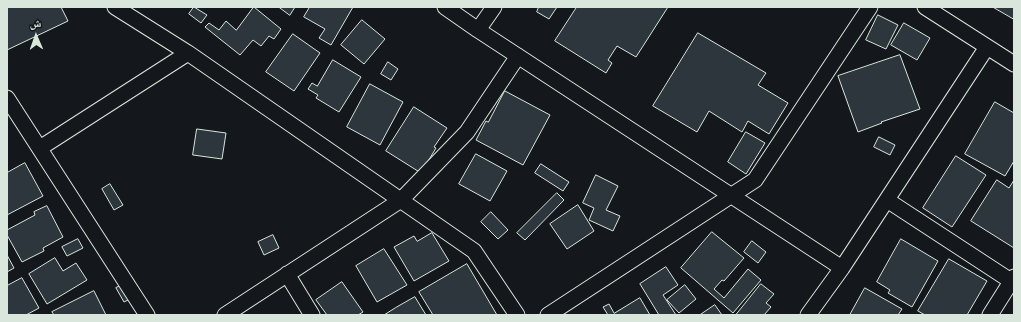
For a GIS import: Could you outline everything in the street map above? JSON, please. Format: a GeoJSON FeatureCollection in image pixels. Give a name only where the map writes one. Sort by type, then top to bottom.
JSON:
{"type":"FeatureCollection","features":[{"type":"Feature","properties":{"kind":"street"},"geometry":{"type":"LineString","coordinates":[[115,7],[188,53],[474,251],[517,315]]}},
{"type":"Feature","properties":{"kind":"street"},"geometry":{"type":"LineString","coordinates":[[445,7],[842,268]]}},
{"type":"Feature","properties":{"kind":"street"},"geometry":{"type":"LineString","coordinates":[[478,30],[494,7]]}},
{"type":"Feature","properties":{"kind":"street"},"geometry":{"type":"LineString","coordinates":[[548,315],[755,180],[870,7]]}},
{"type":"Feature","properties":{"kind":"street"},"geometry":{"type":"LineString","coordinates":[[925,7],[1014,64]]}},
{"type":"Feature","properties":{"kind":"street"},"geometry":{"type":"LineString","coordinates":[[808,315],[842,268],[987,47]]}},
{"type":"Feature","properties":{"kind":"street"},"geometry":{"type":"LineString","coordinates":[[40,148],[188,53]]}},
{"type":"Feature","properties":{"kind":"street"},"geometry":{"type":"LineString","coordinates":[[224,315],[401,200],[466,132],[518,56]]}},
{"type":"Feature","properties":{"kind":"street"},"geometry":{"type":"LineString","coordinates":[[7,98],[147,315]]}},
{"type":"Feature","properties":{"kind":"street"},"geometry":{"type":"LineString","coordinates":[[887,200],[1013,279],[990,315]]}},
{"type":"Feature","properties":{"kind":"street"},"geometry":{"type":"LineString","coordinates":[[287,274],[312,315]]}},
{"type":"Feature","properties":{"kind":"building"},"geometry":{"type":"Polygon","coordinates":[[[7,7],[61,7],[68,21],[7,50],[7,7]]]}},
{"type":"Feature","properties":{"kind":"building"},"geometry":{"type":"Polygon","coordinates":[[[194,7],[207,15],[201,23],[189,14],[194,7]]]}},
{"type":"Feature","properties":{"kind":"building"},"geometry":{"type":"Polygon","coordinates":[[[254,7],[281,29],[274,39],[269,36],[261,46],[253,40],[240,55],[205,27],[209,23],[219,30],[226,21],[236,30],[254,7]]]}},
{"type":"Feature","properties":{"kind":"building"},"geometry":{"type":"Polygon","coordinates":[[[279,7],[295,7],[290,15],[279,7]]]}},
{"type":"Feature","properties":{"kind":"building"},"geometry":{"type":"Polygon","coordinates":[[[310,7],[353,7],[331,45],[319,38],[325,29],[304,17],[310,7]]]}},
{"type":"Feature","properties":{"kind":"building"},"geometry":{"type":"Polygon","coordinates":[[[539,7],[557,7],[549,19],[537,12],[539,7]]]}},
{"type":"Feature","properties":{"kind":"building"},"geometry":{"type":"Polygon","coordinates":[[[577,7],[668,7],[636,57],[617,46],[608,60],[612,63],[606,73],[555,41],[577,7]]]}},
{"type":"Feature","properties":{"kind":"building"},"geometry":{"type":"Polygon","coordinates":[[[993,7],[1014,7],[1014,19],[993,7]]]}},
{"type":"Feature","properties":{"kind":"building"},"geometry":{"type":"Polygon","coordinates":[[[878,15],[898,25],[886,49],[866,40],[878,15]]]}},
{"type":"Feature","properties":{"kind":"building"},"geometry":{"type":"Polygon","coordinates":[[[362,20],[385,39],[364,64],[341,45],[362,20]]]}},
{"type":"Feature","properties":{"kind":"building"},"geometry":{"type":"Polygon","coordinates":[[[904,23],[930,38],[917,60],[891,45],[904,23]]]}},
{"type":"Feature","properties":{"kind":"building"},"geometry":{"type":"Polygon","coordinates":[[[698,33],[766,73],[758,85],[788,103],[769,134],[748,121],[742,132],[709,111],[697,132],[653,106],[698,33]]]}},
{"type":"Feature","properties":{"kind":"building"},"geometry":{"type":"Polygon","coordinates":[[[293,34],[320,53],[294,91],[266,72],[293,34]]]}},
{"type":"Feature","properties":{"kind":"building"},"geometry":{"type":"Polygon","coordinates":[[[900,55],[920,109],[881,122],[882,123],[858,132],[838,76],[900,55]]]}},
{"type":"Feature","properties":{"kind":"building"},"geometry":{"type":"Polygon","coordinates":[[[333,60],[361,77],[339,112],[316,98],[318,95],[308,89],[312,83],[317,86],[333,60]]]}},
{"type":"Feature","properties":{"kind":"building"},"geometry":{"type":"Polygon","coordinates":[[[388,62],[398,69],[391,80],[381,74],[388,62]]]}},
{"type":"Feature","properties":{"kind":"building"},"geometry":{"type":"Polygon","coordinates":[[[370,84],[403,102],[380,145],[347,127],[370,84]]]}},
{"type":"Feature","properties":{"kind":"building"},"geometry":{"type":"Polygon","coordinates":[[[505,91],[550,115],[523,165],[476,140],[505,91]]]}},
{"type":"Feature","properties":{"kind":"building"},"geometry":{"type":"Polygon","coordinates":[[[995,102],[1014,113],[1014,161],[1005,176],[965,154],[995,102]]]}},
{"type":"Feature","properties":{"kind":"building"},"geometry":{"type":"Polygon","coordinates":[[[414,107],[447,128],[434,147],[436,148],[421,173],[386,151],[414,107]]]}},
{"type":"Feature","properties":{"kind":"building"},"geometry":{"type":"Polygon","coordinates":[[[197,129],[226,133],[222,159],[193,155],[197,129]]]}},
{"type":"Feature","properties":{"kind":"building"},"geometry":{"type":"Polygon","coordinates":[[[746,132],[765,143],[746,174],[728,162],[746,132]]]}},
{"type":"Feature","properties":{"kind":"building"},"geometry":{"type":"Polygon","coordinates":[[[879,137],[895,145],[890,155],[874,147],[879,137]]]}},
{"type":"Feature","properties":{"kind":"building"},"geometry":{"type":"Polygon","coordinates":[[[476,154],[507,171],[490,201],[459,184],[476,154]]]}},
{"type":"Feature","properties":{"kind":"building"},"geometry":{"type":"Polygon","coordinates":[[[956,156],[986,175],[952,227],[923,208],[956,156]]]}},
{"type":"Feature","properties":{"kind":"building"},"geometry":{"type":"Polygon","coordinates":[[[25,163],[43,196],[7,215],[7,173],[25,163]]]}},
{"type":"Feature","properties":{"kind":"building"},"geometry":{"type":"Polygon","coordinates":[[[541,164],[569,182],[563,191],[535,173],[541,164]]]}},
{"type":"Feature","properties":{"kind":"building"},"geometry":{"type":"Polygon","coordinates":[[[596,175],[618,186],[606,210],[620,216],[613,231],[589,220],[594,208],[583,203],[596,175]]]}},
{"type":"Feature","properties":{"kind":"building"},"geometry":{"type":"Polygon","coordinates":[[[997,180],[1009,188],[1014,180],[1014,248],[971,221],[997,180]]]}},
{"type":"Feature","properties":{"kind":"building"},"geometry":{"type":"Polygon","coordinates":[[[110,184],[123,205],[114,210],[102,189],[110,184]]]}},
{"type":"Feature","properties":{"kind":"building"},"geometry":{"type":"Polygon","coordinates":[[[557,193],[564,200],[525,240],[517,233],[557,193]]]}},
{"type":"Feature","properties":{"kind":"building"},"geometry":{"type":"Polygon","coordinates":[[[578,205],[594,231],[567,249],[550,224],[578,205]]]}},
{"type":"Feature","properties":{"kind":"building"},"geometry":{"type":"Polygon","coordinates":[[[47,206],[63,237],[43,248],[44,251],[22,262],[7,235],[7,230],[35,215],[34,212],[47,206]]]}},
{"type":"Feature","properties":{"kind":"building"},"geometry":{"type":"Polygon","coordinates":[[[491,212],[508,230],[498,239],[481,222],[491,212]]]}},
{"type":"Feature","properties":{"kind":"building"},"geometry":{"type":"Polygon","coordinates":[[[712,232],[744,258],[724,281],[722,280],[714,289],[724,298],[748,269],[761,280],[733,313],[681,268],[712,232]]]}},
{"type":"Feature","properties":{"kind":"building"},"geometry":{"type":"Polygon","coordinates":[[[432,233],[449,261],[414,281],[394,247],[414,236],[417,241],[432,233]]]}},
{"type":"Feature","properties":{"kind":"building"},"geometry":{"type":"Polygon","coordinates":[[[273,235],[279,248],[264,255],[258,242],[273,235]]]}},
{"type":"Feature","properties":{"kind":"building"},"geometry":{"type":"Polygon","coordinates":[[[78,239],[83,248],[67,256],[62,247],[78,239]]]}},
{"type":"Feature","properties":{"kind":"building"},"geometry":{"type":"Polygon","coordinates":[[[901,239],[938,261],[912,307],[888,293],[890,290],[877,282],[901,239]]]}},
{"type":"Feature","properties":{"kind":"building"},"geometry":{"type":"Polygon","coordinates":[[[752,241],[766,252],[758,263],[744,252],[752,241]]]}},
{"type":"Feature","properties":{"kind":"building"},"geometry":{"type":"Polygon","coordinates":[[[384,249],[407,285],[377,302],[356,266],[384,249]]]}},
{"type":"Feature","properties":{"kind":"building"},"geometry":{"type":"Polygon","coordinates":[[[7,255],[14,268],[7,272],[7,255]]]}},
{"type":"Feature","properties":{"kind":"building"},"geometry":{"type":"Polygon","coordinates":[[[55,258],[63,271],[76,263],[87,280],[47,304],[29,274],[55,258]]]}},
{"type":"Feature","properties":{"kind":"building"},"geometry":{"type":"Polygon","coordinates":[[[949,259],[987,281],[967,315],[925,315],[918,311],[949,259]]]}},
{"type":"Feature","properties":{"kind":"building"},"geometry":{"type":"Polygon","coordinates":[[[467,264],[497,315],[433,315],[419,292],[467,264]]]}},
{"type":"Feature","properties":{"kind":"building"},"geometry":{"type":"Polygon","coordinates":[[[666,267],[678,285],[663,295],[676,315],[659,315],[640,284],[666,267]]]}},
{"type":"Feature","properties":{"kind":"building"},"geometry":{"type":"Polygon","coordinates":[[[22,278],[39,308],[26,315],[7,315],[7,286],[22,278]]]}},
{"type":"Feature","properties":{"kind":"building"},"geometry":{"type":"Polygon","coordinates":[[[342,282],[363,312],[358,315],[327,315],[316,300],[342,282]]]}},
{"type":"Feature","properties":{"kind":"building"},"geometry":{"type":"Polygon","coordinates":[[[124,284],[132,298],[124,302],[116,288],[124,284]]]}},
{"type":"Feature","properties":{"kind":"building"},"geometry":{"type":"Polygon","coordinates":[[[761,284],[774,294],[766,303],[771,307],[764,315],[736,315],[761,284]]]}},
{"type":"Feature","properties":{"kind":"building"},"geometry":{"type":"Polygon","coordinates":[[[685,285],[696,299],[679,313],[667,300],[685,285]]]}},
{"type":"Feature","properties":{"kind":"building"},"geometry":{"type":"Polygon","coordinates":[[[865,288],[902,309],[898,315],[850,315],[865,288]]]}},
{"type":"Feature","properties":{"kind":"building"},"geometry":{"type":"Polygon","coordinates":[[[94,291],[106,315],[54,315],[52,312],[94,291]]]}},
{"type":"Feature","properties":{"kind":"building"},"geometry":{"type":"Polygon","coordinates":[[[415,297],[426,315],[384,315],[395,308],[415,297]]]}},
{"type":"Feature","properties":{"kind":"building"},"geometry":{"type":"Polygon","coordinates":[[[640,298],[650,315],[608,315],[603,307],[609,304],[614,313],[640,298]]]}},
{"type":"Feature","properties":{"kind":"building"},"geometry":{"type":"Polygon","coordinates":[[[715,305],[722,315],[700,315],[715,305]]]}}]}
